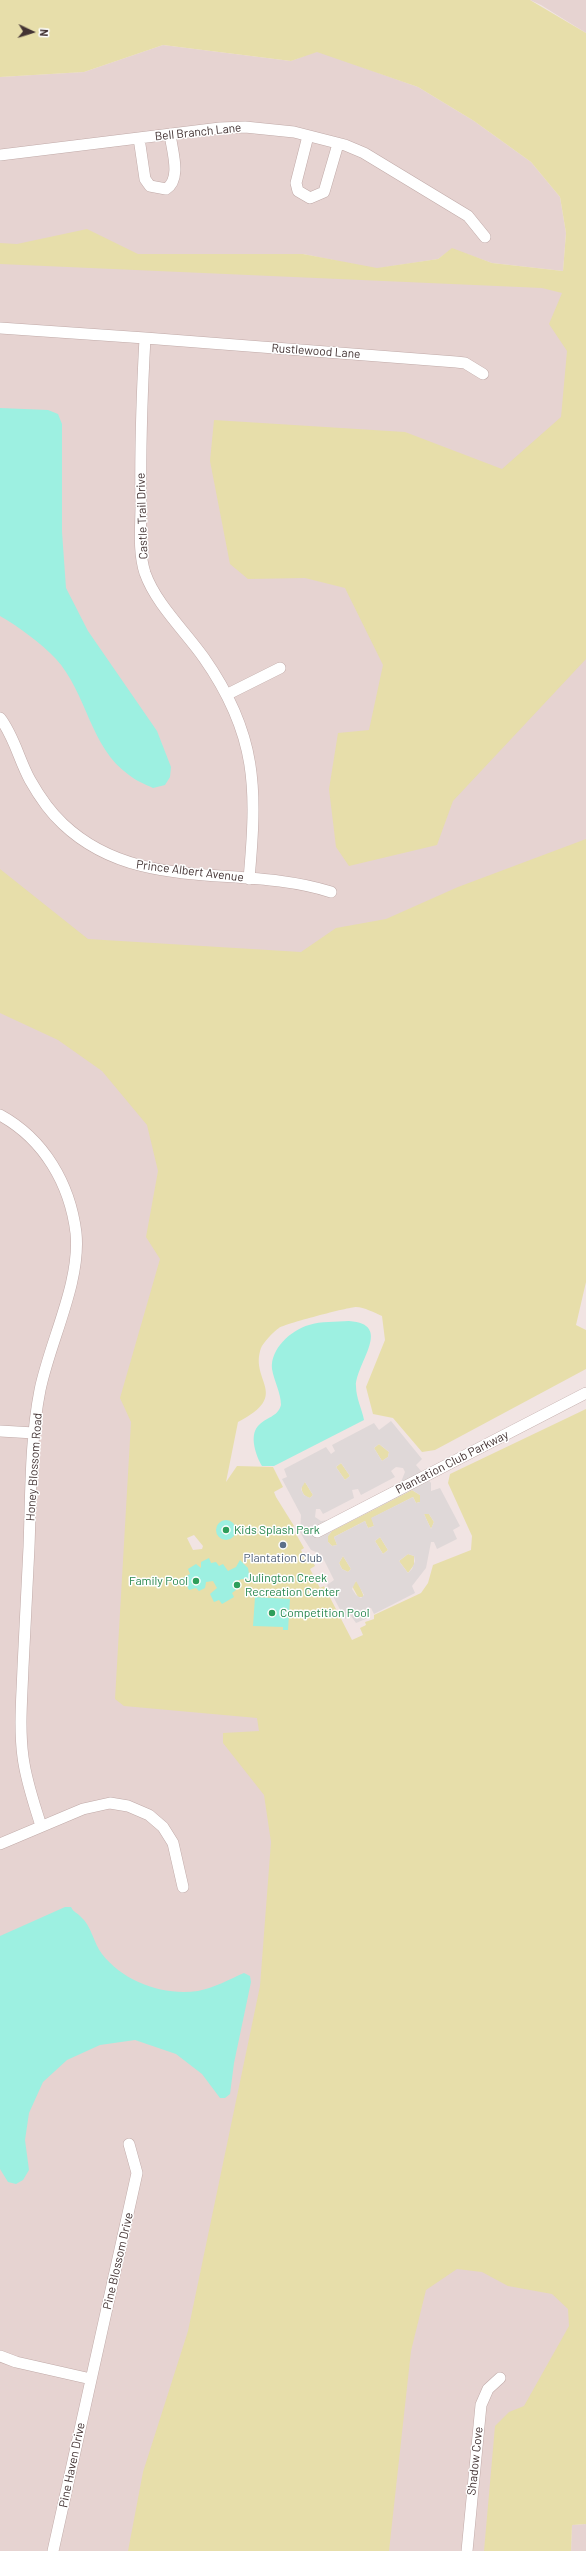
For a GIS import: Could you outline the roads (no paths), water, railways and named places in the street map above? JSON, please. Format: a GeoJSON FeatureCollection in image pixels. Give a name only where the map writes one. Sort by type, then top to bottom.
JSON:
{"type":"FeatureCollection","features":[{"type":"Feature","properties":{"kind":"street","name":"Bell Branch Lane"},"geometry":{"type":"LineString","coordinates":[[0,155],[170,134],[245,127],[269,128],[338,144],[383,163],[468,216],[485,237]]}},
{"type":"Feature","properties":{"kind":"street"},"geometry":{"type":"LineString","coordinates":[[140,138],[145,179],[150,186],[166,189],[172,185],[175,178],[170,134]]}},
{"type":"Feature","properties":{"kind":"street"},"geometry":{"type":"LineString","coordinates":[[308,136],[296,183],[298,191],[304,196],[318,196],[324,192],[338,144]]}},
{"type":"Feature","properties":{"kind":"street"},"geometry":{"type":"LineString","coordinates":[[0,328],[145,338]]}},
{"type":"Feature","properties":{"kind":"street","name":"Rustlewood Lane"},"geometry":{"type":"LineString","coordinates":[[145,338],[456,362],[465,363],[483,374]]}},
{"type":"Feature","properties":{"kind":"street","name":"Castle Trail Drive"},"geometry":{"type":"LineString","coordinates":[[145,338],[140,434],[141,556],[150,584],[228,694],[244,736],[252,768],[254,823],[249,879]]}},
{"type":"Feature","properties":{"kind":"street"},"geometry":{"type":"LineString","coordinates":[[228,694],[280,668]]}},
{"type":"Feature","properties":{"kind":"street","name":"Prince Albert Avenue"},"geometry":{"type":"LineString","coordinates":[[0,718],[12,739],[30,780],[45,803],[63,824],[82,839],[127,863],[155,869],[296,883],[331,892]]}},
{"type":"Feature","properties":{"kind":"street","name":"Honey Blossom Road"},"geometry":{"type":"LineString","coordinates":[[0,1115],[12,1121],[33,1139],[49,1158],[64,1185],[73,1212],[76,1234],[75,1266],[45,1369],[34,1433],[20,1732],[29,1788],[42,1826]]}},
{"type":"Feature","properties":{"kind":"street","name":"Plantation Club Parkway"},"geometry":{"type":"LineString","coordinates":[[318,1532],[586,1393]]}},
{"type":"Feature","properties":{"kind":"street"},"geometry":{"type":"LineString","coordinates":[[0,1431],[34,1433]]}},
{"type":"Feature","properties":{"kind":"street"},"geometry":{"type":"LineString","coordinates":[[0,1844],[83,1808],[110,1803],[128,1806],[142,1812],[163,1827],[174,1843],[183,1887]]}},
{"type":"Feature","properties":{"kind":"street","name":"Pine Blossom Drive"},"geometry":{"type":"LineString","coordinates":[[91,2378],[137,2173],[129,2144]]}},
{"type":"Feature","properties":{"kind":"street"},"geometry":{"type":"LineString","coordinates":[[0,2356],[16,2362],[91,2378]]}},
{"type":"Feature","properties":{"kind":"street","name":"Pine Haven Drive"},"geometry":{"type":"LineString","coordinates":[[53,2551],[91,2378]]}},
{"type":"Feature","properties":{"kind":"street","name":"Shadow Cove"},"geometry":{"type":"LineString","coordinates":[[467,2551],[481,2405],[488,2389],[500,2378]]}},
{"type":"Feature","properties":{"kind":"place","name":"Kids Splash Park"},"geometry":{"type":"Point","coordinates":[226,1530]}},
{"type":"Feature","properties":{"kind":"place","name":"Plantation Club"},"geometry":{"type":"Point","coordinates":[283,1545]}},
{"type":"Feature","properties":{"kind":"place","name":"Family Pool"},"geometry":{"type":"Point","coordinates":[196,1581]}},
{"type":"Feature","properties":{"kind":"place","name":"Julington Creek Recreation Center"},"geometry":{"type":"Point","coordinates":[237,1585]}},
{"type":"Feature","properties":{"kind":"place","name":"Competition Pool"},"geometry":{"type":"Point","coordinates":[272,1613]}}]}
